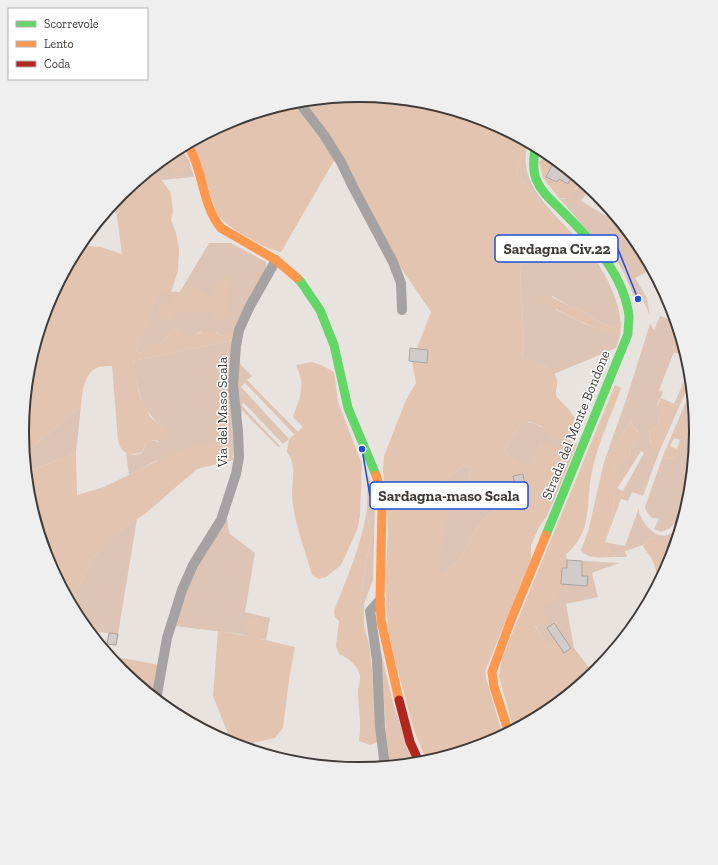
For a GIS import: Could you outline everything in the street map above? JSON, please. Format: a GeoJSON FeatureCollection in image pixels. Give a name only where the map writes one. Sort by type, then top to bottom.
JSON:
{"type":"FeatureCollection","features":[{"type":"Feature","properties":{"kind":"street"},"geometry":{"type":"LineString","coordinates":[[302,108],[324,135],[341,162],[393,262],[401,283],[402,310]]}},
{"type":"Feature","properties":{"kind":"street"},"geometry":{"type":"LineString","coordinates":[[190,150],[197,164],[205,200],[214,221],[221,228],[232,235],[276,260],[301,282],[320,310],[334,345],[348,408],[375,472],[381,491],[381,620],[392,673],[410,742],[417,757]]}},
{"type":"Feature","properties":{"kind":"street","name":"Strada del Monte Bondone"},"geometry":{"type":"LineString","coordinates":[[507,727],[494,687],[492,672],[511,620],[609,383],[628,334],[629,327],[626,306],[620,285],[608,264],[588,238],[540,186],[534,168],[534,153]]}},
{"type":"Feature","properties":{"kind":"street","name":"Via del Maso Scala"},"geometry":{"type":"LineString","coordinates":[[157,693],[167,638],[182,590],[193,565],[221,520],[232,488],[238,457],[238,431],[233,385],[236,346],[239,330],[250,306],[276,260]]}},
{"type":"Feature","properties":{"kind":"street"},"geometry":{"type":"LineString","coordinates":[[380,600],[370,611],[377,660],[380,727],[384,762]]}},
{"type":"Feature","properties":{"kind":"shaded area"},"geometry":{"type":"Polygon","coordinates":[[[359,102],[402,105],[465,120],[505,137],[526,148],[517,171],[519,176],[558,223],[577,237],[575,248],[569,253],[537,259],[520,266],[524,343],[522,357],[543,365],[553,372],[557,381],[557,397],[570,411],[576,422],[566,438],[555,439],[548,436],[541,426],[530,422],[522,422],[505,450],[515,460],[529,465],[541,444],[550,443],[565,451],[561,473],[547,516],[539,527],[531,545],[531,559],[485,671],[501,730],[465,745],[424,756],[414,730],[394,656],[389,634],[386,607],[388,534],[387,500],[383,471],[384,456],[406,400],[416,383],[412,361],[431,312],[399,265],[305,107],[359,102]],[[464,466],[444,482],[448,506],[439,573],[444,573],[458,561],[481,521],[503,505],[490,497],[482,495],[467,497],[464,485],[469,479],[470,467],[464,466]]]}},
{"type":"Feature","properties":{"kind":"shaded area"},"geometry":{"type":"Polygon","coordinates":[[[298,108],[335,159],[281,252],[265,246],[238,232],[222,220],[217,214],[194,147],[253,120],[298,108]]]}},
{"type":"Feature","properties":{"kind":"shaded area"},"geometry":{"type":"Polygon","coordinates":[[[526,148],[526,165],[529,177],[535,189],[552,212],[573,234],[558,223],[519,176],[517,171],[526,148]]]}},
{"type":"Feature","properties":{"kind":"shaded area"},"geometry":{"type":"Polygon","coordinates":[[[184,153],[189,161],[194,177],[161,180],[154,174],[184,153]]]}},
{"type":"Feature","properties":{"kind":"shaded area"},"geometry":{"type":"Polygon","coordinates":[[[178,156],[185,162],[186,173],[178,175],[171,172],[167,165],[178,156]]]}},
{"type":"Feature","properties":{"kind":"shaded area"},"geometry":{"type":"Polygon","coordinates":[[[543,158],[578,185],[575,188],[570,198],[559,198],[543,178],[539,162],[543,158]]]}},
{"type":"Feature","properties":{"kind":"shaded area"},"geometry":{"type":"Polygon","coordinates":[[[155,174],[160,178],[171,193],[173,212],[171,220],[176,233],[179,250],[178,271],[171,292],[159,292],[135,355],[142,352],[152,342],[161,344],[172,329],[179,331],[186,336],[213,330],[221,336],[234,332],[233,340],[133,361],[141,399],[150,417],[165,429],[170,437],[167,442],[151,440],[146,444],[142,452],[129,454],[123,451],[118,440],[112,366],[103,366],[90,373],[87,378],[83,389],[81,406],[30,449],[30,411],[35,368],[40,347],[54,306],[73,267],[87,246],[101,247],[122,254],[116,210],[141,184],[155,174]]]}},
{"type":"Feature","properties":{"kind":"shaded area"},"geometry":{"type":"Polygon","coordinates":[[[579,186],[586,193],[581,201],[609,218],[621,232],[647,272],[635,278],[647,298],[650,316],[643,301],[634,297],[625,275],[616,259],[603,248],[559,198],[564,199],[579,186]]]}},
{"type":"Feature","properties":{"kind":"shaded area"},"geometry":{"type":"Polygon","coordinates":[[[577,238],[596,261],[611,287],[618,306],[621,325],[611,327],[552,296],[556,310],[585,324],[620,336],[616,348],[554,374],[545,366],[522,357],[524,343],[520,266],[537,259],[569,253],[577,238]]]}},
{"type":"Feature","properties":{"kind":"shaded area"},"geometry":{"type":"Polygon","coordinates":[[[209,243],[231,243],[266,262],[266,268],[236,332],[221,336],[216,332],[200,332],[192,336],[185,336],[179,331],[172,329],[161,344],[150,345],[142,352],[135,355],[159,291],[180,292],[209,243]]]}},
{"type":"Feature","properties":{"kind":"shaded area"},"geometry":{"type":"Polygon","coordinates":[[[227,276],[231,280],[226,299],[228,311],[222,321],[213,318],[213,313],[191,312],[184,314],[176,308],[172,319],[168,321],[165,321],[157,315],[158,306],[160,304],[165,303],[175,307],[174,297],[184,289],[194,287],[199,288],[210,296],[216,285],[227,276]]]}},
{"type":"Feature","properties":{"kind":"shaded area"},"geometry":{"type":"Polygon","coordinates":[[[545,294],[581,310],[594,319],[611,327],[621,325],[620,336],[588,325],[568,316],[539,298],[545,294]]]}},
{"type":"Feature","properties":{"kind":"shaded area"},"geometry":{"type":"Polygon","coordinates":[[[660,316],[669,319],[676,341],[673,347],[674,352],[659,390],[663,392],[657,405],[660,417],[656,426],[649,432],[650,442],[654,448],[677,404],[674,404],[685,380],[686,391],[659,452],[643,496],[632,492],[628,501],[621,499],[605,542],[615,502],[614,493],[617,488],[623,491],[644,453],[641,451],[624,478],[614,469],[630,455],[631,447],[637,442],[638,431],[634,428],[631,421],[604,462],[626,400],[650,324],[654,330],[660,316]]]}},
{"type":"Feature","properties":{"kind":"shaded area"},"geometry":{"type":"Polygon","coordinates":[[[675,337],[680,354],[674,352],[675,337]]]}},
{"type":"Feature","properties":{"kind":"shaded area"},"geometry":{"type":"Polygon","coordinates":[[[233,340],[234,445],[210,444],[156,461],[129,475],[126,453],[134,455],[142,453],[146,444],[151,440],[158,442],[165,429],[150,415],[145,407],[136,381],[133,361],[233,340]]]}},
{"type":"Feature","properties":{"kind":"shaded area"},"geometry":{"type":"Polygon","coordinates":[[[238,362],[252,376],[247,380],[298,432],[294,434],[245,383],[241,387],[289,439],[283,444],[243,402],[242,406],[280,446],[278,447],[242,410],[242,415],[238,411],[238,362]]]}},
{"type":"Feature","properties":{"kind":"shaded area"},"geometry":{"type":"Polygon","coordinates":[[[312,362],[334,372],[338,402],[362,464],[360,516],[357,530],[341,565],[326,577],[319,579],[312,575],[297,525],[292,494],[293,467],[287,452],[289,439],[303,427],[293,417],[301,391],[301,379],[296,365],[312,362]]]}},
{"type":"Feature","properties":{"kind":"shaded area"},"geometry":{"type":"Polygon","coordinates":[[[615,385],[621,388],[602,437],[593,467],[590,480],[585,526],[573,547],[563,557],[561,586],[556,601],[551,604],[541,605],[549,621],[543,625],[535,626],[548,645],[561,638],[574,648],[590,668],[577,681],[542,707],[512,724],[499,677],[502,658],[615,385]]]}},
{"type":"Feature","properties":{"kind":"shaded area"},"geometry":{"type":"Polygon","coordinates":[[[661,398],[677,405],[659,452],[651,444],[649,432],[656,426],[660,418],[657,406],[661,398]]]}},
{"type":"Feature","properties":{"kind":"shaded area"},"geometry":{"type":"Polygon","coordinates":[[[687,400],[688,414],[676,425],[687,400]]]}},
{"type":"Feature","properties":{"kind":"shaded area"},"geometry":{"type":"Polygon","coordinates":[[[81,406],[76,453],[31,470],[30,449],[81,406]]]}},
{"type":"Feature","properties":{"kind":"shaded area"},"geometry":{"type":"Polygon","coordinates":[[[688,414],[689,437],[680,440],[674,438],[670,446],[677,449],[678,453],[673,458],[665,459],[663,456],[676,425],[688,414]]]}},
{"type":"Feature","properties":{"kind":"shaded area"},"geometry":{"type":"Polygon","coordinates":[[[631,421],[634,428],[642,436],[631,447],[630,455],[614,469],[624,478],[614,493],[615,502],[605,542],[612,553],[618,552],[614,557],[591,557],[581,550],[588,532],[604,462],[631,421]]]}},
{"type":"Feature","properties":{"kind":"shaded area"},"geometry":{"type":"Polygon","coordinates":[[[522,422],[532,423],[543,428],[549,436],[553,438],[569,440],[563,479],[547,516],[561,473],[541,444],[529,466],[522,464],[510,456],[505,450],[522,422]]]}},
{"type":"Feature","properties":{"kind":"shaded area"},"geometry":{"type":"Polygon","coordinates":[[[689,437],[683,497],[677,521],[670,528],[661,532],[654,529],[659,519],[652,518],[646,511],[645,507],[663,456],[665,459],[674,457],[678,453],[677,449],[680,440],[689,437]]]}},
{"type":"Feature","properties":{"kind":"shaded area"},"geometry":{"type":"Polygon","coordinates":[[[569,440],[577,444],[563,479],[569,440]]]}},
{"type":"Feature","properties":{"kind":"shaded area"},"geometry":{"type":"Polygon","coordinates":[[[210,444],[234,445],[233,460],[197,469],[146,513],[118,532],[92,559],[81,582],[72,595],[54,559],[40,518],[35,497],[31,470],[76,453],[77,495],[104,487],[188,446],[210,444]]]}},
{"type":"Feature","properties":{"kind":"shaded area"},"geometry":{"type":"Polygon","coordinates":[[[464,466],[470,467],[471,469],[469,479],[464,485],[478,494],[491,497],[503,505],[481,521],[458,561],[444,573],[438,573],[448,506],[444,482],[464,466]]]}},
{"type":"Feature","properties":{"kind":"shaded area"},"geometry":{"type":"Polygon","coordinates":[[[368,475],[375,500],[373,579],[364,604],[364,617],[360,605],[371,539],[367,510],[368,475]]]}},
{"type":"Feature","properties":{"kind":"shaded area"},"geometry":{"type":"Polygon","coordinates":[[[639,508],[643,521],[652,531],[664,536],[673,532],[660,566],[655,537],[649,539],[643,545],[625,551],[627,557],[614,557],[616,555],[612,553],[605,542],[625,546],[639,508]]]}},
{"type":"Feature","properties":{"kind":"shaded area"},"geometry":{"type":"Polygon","coordinates":[[[367,510],[371,539],[360,605],[370,648],[378,740],[376,743],[370,745],[359,741],[360,722],[358,691],[360,675],[352,662],[339,654],[336,646],[339,621],[335,617],[334,611],[349,574],[367,510]]]}},
{"type":"Feature","properties":{"kind":"shaded area"},"geometry":{"type":"Polygon","coordinates":[[[227,517],[230,534],[255,553],[245,612],[270,618],[266,640],[240,634],[174,626],[188,580],[224,519],[227,517]]]}},
{"type":"Feature","properties":{"kind":"shaded area"},"geometry":{"type":"Polygon","coordinates":[[[137,519],[118,634],[96,632],[72,595],[81,582],[92,559],[118,532],[137,519]]]}},
{"type":"Feature","properties":{"kind":"shaded area"},"geometry":{"type":"Polygon","coordinates":[[[655,537],[660,539],[666,545],[667,550],[656,575],[653,562],[643,545],[649,539],[655,537]]]}},
{"type":"Feature","properties":{"kind":"shaded area"},"geometry":{"type":"Polygon","coordinates":[[[566,555],[567,560],[619,563],[592,573],[598,597],[566,604],[574,648],[561,638],[548,646],[535,625],[539,626],[541,605],[562,568],[563,557],[566,555]]]}},
{"type":"Feature","properties":{"kind":"shaded area"},"geometry":{"type":"Polygon","coordinates":[[[253,617],[260,619],[264,629],[261,639],[295,647],[283,728],[275,738],[249,744],[228,734],[213,696],[218,631],[249,636],[245,627],[249,620],[253,617]]]}},
{"type":"Feature","properties":{"kind":"shaded area"},"geometry":{"type":"Polygon","coordinates":[[[381,652],[393,703],[412,758],[388,761],[381,652]]]}},
{"type":"Feature","properties":{"kind":"shaded area"},"geometry":{"type":"Polygon","coordinates":[[[118,657],[159,665],[155,692],[141,681],[118,657]]]}},
{"type":"Feature","properties":{"kind":"building"},"geometry":{"type":"Polygon","coordinates":[[[552,165],[570,179],[568,184],[559,179],[557,182],[546,177],[552,165]]]}},
{"type":"Feature","properties":{"kind":"building"},"geometry":{"type":"Polygon","coordinates":[[[410,348],[428,350],[427,363],[409,361],[410,348]]]}},
{"type":"Feature","properties":{"kind":"building"},"geometry":{"type":"Polygon","coordinates":[[[523,474],[525,487],[516,489],[513,476],[523,474]]]}},
{"type":"Feature","properties":{"kind":"building"},"geometry":{"type":"Polygon","coordinates":[[[567,560],[582,561],[582,576],[588,576],[587,586],[561,584],[562,568],[567,568],[567,560]]]}},
{"type":"Feature","properties":{"kind":"building"},"geometry":{"type":"Polygon","coordinates":[[[554,623],[571,648],[564,653],[547,628],[554,623]]]}},
{"type":"Feature","properties":{"kind":"building"},"geometry":{"type":"Polygon","coordinates":[[[109,633],[118,634],[116,645],[107,644],[109,633]]]}},
{"type":"Feature","properties":{"kind":"traffic: fast"},"geometry":{"type":"LineString","coordinates":[[535,153],[534,171],[536,179],[549,198],[576,225],[606,260],[621,287],[629,316],[628,334],[546,535]]}},
{"type":"Feature","properties":{"kind":"traffic: fast"},"geometry":{"type":"LineString","coordinates":[[297,278],[320,310],[334,345],[348,408],[376,475]]}},
{"type":"Feature","properties":{"kind":"traffic: slow"},"geometry":{"type":"LineString","coordinates":[[190,149],[197,165],[206,198],[214,219],[221,228],[276,260],[297,278]]}},
{"type":"Feature","properties":{"kind":"traffic: slow"},"geometry":{"type":"LineString","coordinates":[[376,475],[381,491],[382,508],[381,620],[399,700]]}},
{"type":"Feature","properties":{"kind":"traffic: slow"},"geometry":{"type":"LineString","coordinates":[[507,727],[494,687],[492,672],[511,620],[546,535]]}},
{"type":"Feature","properties":{"kind":"traffic: jam"},"geometry":{"type":"LineString","coordinates":[[399,700],[410,742],[417,757]]}},
{"type":"Feature","properties":{"kind":"place","name":"Sardagna Civ.22"},"geometry":{"type":"Point","coordinates":[638,299]}},
{"type":"Feature","properties":{"kind":"place","name":"Sardagna-maso Scala"},"geometry":{"type":"Point","coordinates":[362,449]}}]}
